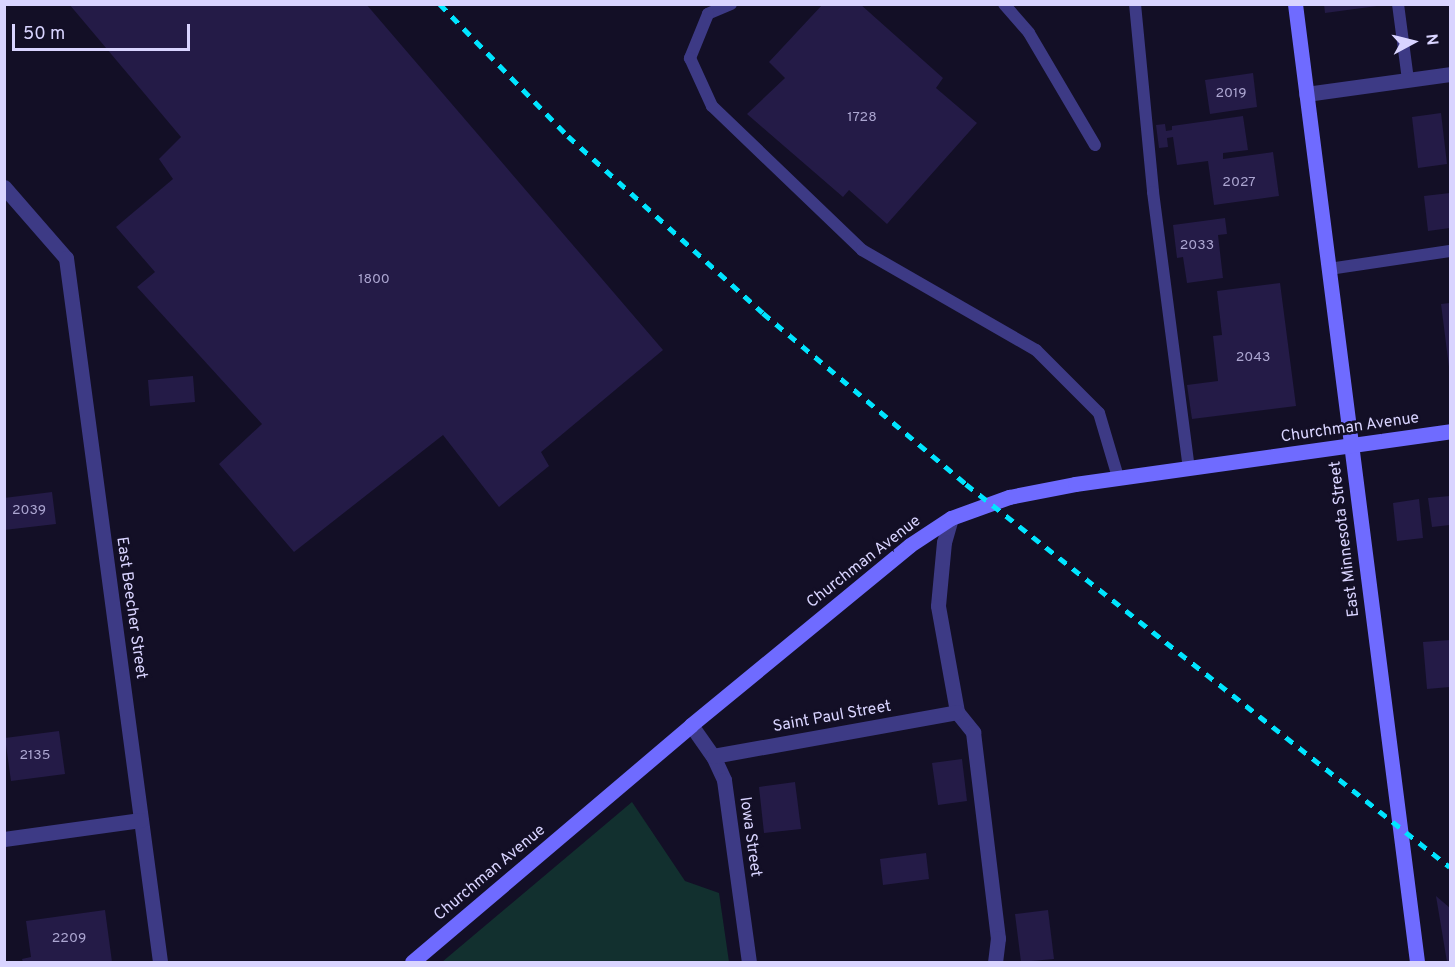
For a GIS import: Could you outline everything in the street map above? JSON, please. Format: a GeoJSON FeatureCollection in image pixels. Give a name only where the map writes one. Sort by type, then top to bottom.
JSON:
{"type":"FeatureCollection","features":[{"type":"Feature","properties":{"kind":"main road","name":"East Minnesota Street"},"geometry":{"type":"LineString","coordinates":[[1295,4],[1417,963]]}},
{"type":"Feature","properties":{"kind":"main road","name":"Churchman Avenue"},"geometry":{"type":"LineString","coordinates":[[412,963],[690,725],[910,545],[951,518],[1009,497],[1118,477],[1450,431]]}},
{"type":"Feature","properties":{"kind":"street"},"geometry":{"type":"LineString","coordinates":[[1306,94],[1450,74]]}},
{"type":"Feature","properties":{"kind":"street","name":"East Beecher Street"},"geometry":{"type":"LineString","coordinates":[[4,187],[66,258],[160,963]]}},
{"type":"Feature","properties":{"kind":"street"},"geometry":{"type":"LineString","coordinates":[[951,518],[944,542],[938,606],[957,712],[973,732],[998,938],[995,963]]}},
{"type":"Feature","properties":{"kind":"street","name":"Saint Paul Street"},"geometry":{"type":"LineString","coordinates":[[713,756],[957,712]]}},
{"type":"Feature","properties":{"kind":"street","name":"Iowa Street"},"geometry":{"type":"LineString","coordinates":[[690,725],[713,756],[726,791],[749,963]]}},
{"type":"Feature","properties":{"kind":"street"},"geometry":{"type":"LineString","coordinates":[[4,839],[141,820]]}},
{"type":"Feature","properties":{"kind":"lane"},"geometry":{"type":"LineString","coordinates":[[731,4],[708,14],[690,58],[712,106],[862,250],[1036,350],[1099,413],[1118,477]]}},
{"type":"Feature","properties":{"kind":"lane"},"geometry":{"type":"LineString","coordinates":[[1004,4],[1029,33],[1095,145]]}},
{"type":"Feature","properties":{"kind":"lane"},"geometry":{"type":"LineString","coordinates":[[1135,4],[1153,192],[1189,468]]}},
{"type":"Feature","properties":{"kind":"lane"},"geometry":{"type":"LineString","coordinates":[[1398,4],[1408,80]]}},
{"type":"Feature","properties":{"kind":"lane"},"geometry":{"type":"LineString","coordinates":[[1329,269],[1450,251]]}},
{"type":"Feature","properties":{"kind":"green space"},"geometry":{"type":"Polygon","coordinates":[[[632,802],[685,881],[719,893],[729,962],[442,962],[632,802]]]}},
{"type":"Feature","properties":{"kind":"building"},"geometry":{"type":"Polygon","coordinates":[[[69,4],[366,4],[663,350],[541,452],[549,466],[499,507],[443,435],[294,552],[219,464],[262,424],[137,287],[155,272],[116,227],[173,179],[159,159],[181,137],[69,4]]]}},
{"type":"Feature","properties":{"kind":"building"},"geometry":{"type":"Polygon","coordinates":[[[823,4],[860,4],[943,78],[936,88],[977,123],[887,224],[849,190],[843,197],[747,114],[785,78],[769,62],[823,4]]]}},
{"type":"Feature","properties":{"kind":"building"},"geometry":{"type":"Polygon","coordinates":[[[1324,4],[1377,4],[1377,6],[1325,13],[1324,4]]]}},
{"type":"Feature","properties":{"kind":"building"},"geometry":{"type":"Polygon","coordinates":[[[1253,73],[1257,107],[1210,114],[1205,80],[1253,73]]]}},
{"type":"Feature","properties":{"kind":"building"},"geometry":{"type":"Polygon","coordinates":[[[1441,113],[1447,164],[1418,168],[1412,117],[1441,113]]]}},
{"type":"Feature","properties":{"kind":"building"},"geometry":{"type":"Polygon","coordinates":[[[1243,116],[1248,150],[1223,153],[1223,159],[1273,152],[1279,196],[1214,205],[1208,161],[1177,165],[1173,137],[1167,138],[1168,147],[1159,148],[1156,125],[1165,124],[1166,131],[1172,130],[1172,126],[1243,116]]]}},
{"type":"Feature","properties":{"kind":"building"},"geometry":{"type":"Polygon","coordinates":[[[1450,193],[1450,228],[1428,231],[1424,196],[1450,193]]]}},
{"type":"Feature","properties":{"kind":"building"},"geometry":{"type":"Polygon","coordinates":[[[1225,218],[1227,234],[1218,235],[1223,278],[1187,283],[1183,257],[1177,258],[1173,225],[1225,218]]]}},
{"type":"Feature","properties":{"kind":"building"},"geometry":{"type":"Polygon","coordinates":[[[1280,283],[1296,406],[1192,419],[1187,385],[1218,381],[1213,336],[1222,335],[1217,291],[1280,283]]]}},
{"type":"Feature","properties":{"kind":"building"},"geometry":{"type":"Polygon","coordinates":[[[1450,303],[1450,367],[1449,367],[1441,304],[1450,303]]]}},
{"type":"Feature","properties":{"kind":"building"},"geometry":{"type":"Polygon","coordinates":[[[193,376],[195,402],[150,406],[148,380],[193,376]]]}},
{"type":"Feature","properties":{"kind":"building"},"geometry":{"type":"Polygon","coordinates":[[[52,492],[56,524],[4,530],[4,498],[52,492]]]}},
{"type":"Feature","properties":{"kind":"building"},"geometry":{"type":"Polygon","coordinates":[[[1450,496],[1450,525],[1432,527],[1428,498],[1450,496]]]}},
{"type":"Feature","properties":{"kind":"building"},"geometry":{"type":"Polygon","coordinates":[[[1419,499],[1423,538],[1397,541],[1393,503],[1419,499]]]}},
{"type":"Feature","properties":{"kind":"building"},"geometry":{"type":"Polygon","coordinates":[[[1450,640],[1450,687],[1427,689],[1423,642],[1450,640]]]}},
{"type":"Feature","properties":{"kind":"building"},"geometry":{"type":"Polygon","coordinates":[[[59,731],[65,774],[11,781],[5,738],[59,731]]]}},
{"type":"Feature","properties":{"kind":"building"},"geometry":{"type":"Polygon","coordinates":[[[962,759],[967,801],[938,805],[932,763],[962,759]]]}},
{"type":"Feature","properties":{"kind":"building"},"geometry":{"type":"Polygon","coordinates":[[[795,782],[801,829],[764,833],[759,787],[795,782]]]}},
{"type":"Feature","properties":{"kind":"building"},"geometry":{"type":"Polygon","coordinates":[[[926,853],[929,879],[883,885],[880,859],[926,853]]]}},
{"type":"Feature","properties":{"kind":"building"},"geometry":{"type":"Polygon","coordinates":[[[1436,896],[1450,908],[1450,962],[1447,962],[1436,896]]]}},
{"type":"Feature","properties":{"kind":"building"},"geometry":{"type":"Polygon","coordinates":[[[105,910],[112,962],[23,962],[22,959],[31,957],[26,921],[105,910]]]}},
{"type":"Feature","properties":{"kind":"building"},"geometry":{"type":"Polygon","coordinates":[[[1048,910],[1054,959],[1021,962],[1015,914],[1048,910]]]}},
{"type":"Feature","properties":{"kind":"railway"},"geometry":{"type":"LineString","coordinates":[[440,4],[568,136],[763,313],[966,484],[1450,867]]}}]}
